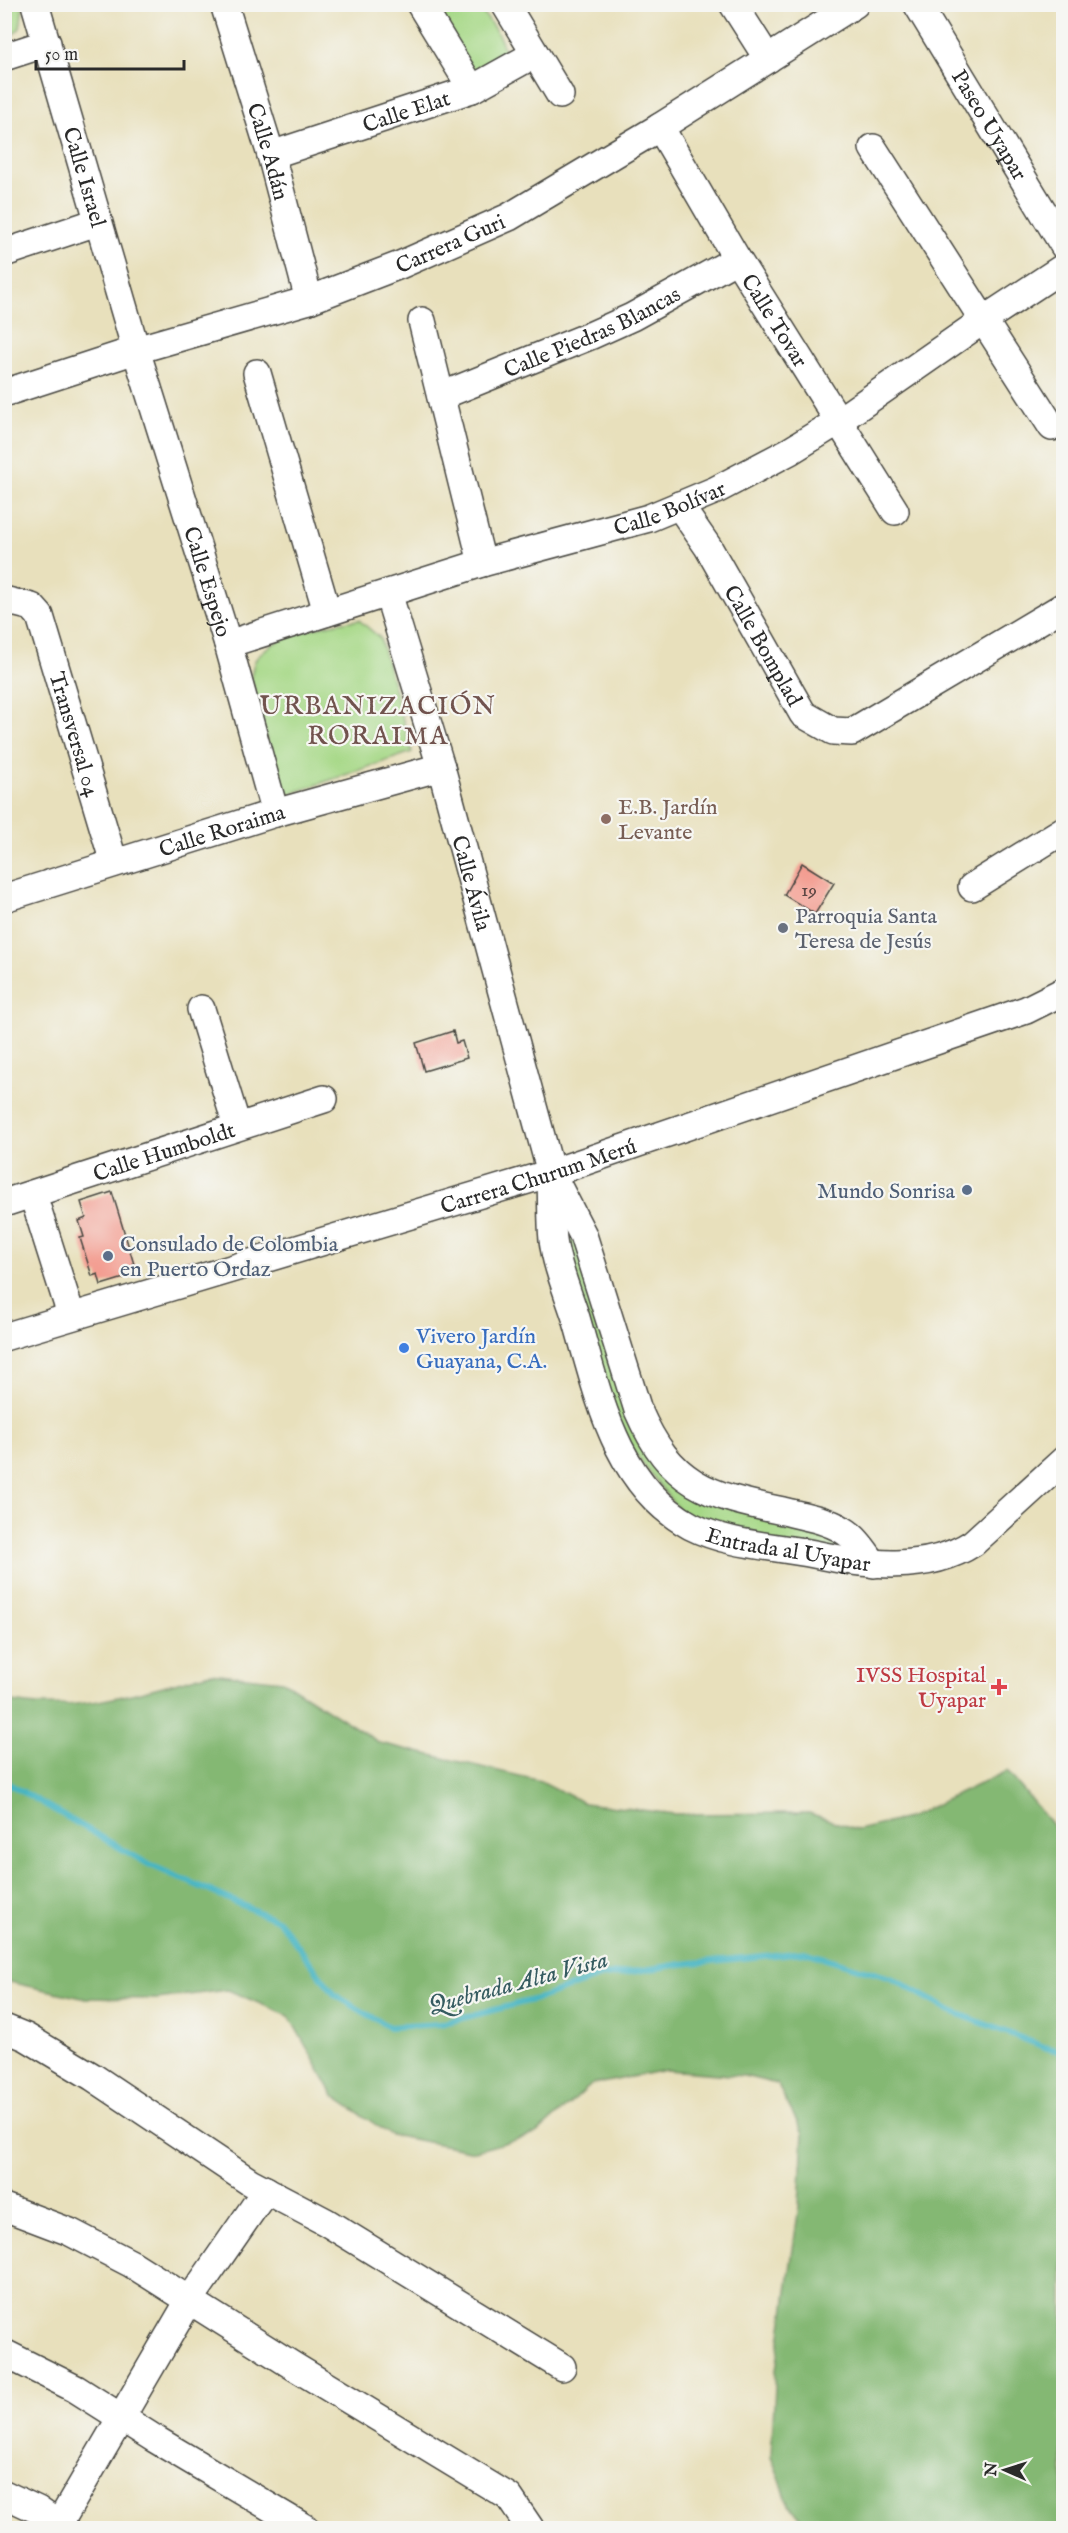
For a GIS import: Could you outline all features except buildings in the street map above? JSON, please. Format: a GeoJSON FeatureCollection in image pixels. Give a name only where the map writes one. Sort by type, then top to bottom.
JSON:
{"type":"FeatureCollection","features":[{"type":"Feature","properties":{"kind":"street","name":"Calle Israel"},"geometry":{"type":"LineString","coordinates":[[36,4],[97,222],[136,350]]}},
{"type":"Feature","properties":{"kind":"street","name":"Calle Adán"},"geometry":{"type":"LineString","coordinates":[[225,4],[271,155],[309,300]]}},
{"type":"Feature","properties":{"kind":"street"},"geometry":{"type":"LineString","coordinates":[[420,4],[472,89]]}},
{"type":"Feature","properties":{"kind":"street"},"geometry":{"type":"LineString","coordinates":[[506,4],[560,95]]}},
{"type":"Feature","properties":{"kind":"street"},"geometry":{"type":"LineString","coordinates":[[733,4],[768,59]]}},
{"type":"Feature","properties":{"kind":"street","name":"Carrera Guri"},"geometry":{"type":"LineString","coordinates":[[4,393],[136,350],[309,300],[400,265],[509,217],[660,127],[855,4]]}},
{"type":"Feature","properties":{"kind":"street","name":"Paseo Uyapar"},"geometry":{"type":"LineString","coordinates":[[917,4],[1064,246]]}},
{"type":"Feature","properties":{"kind":"street"},"geometry":{"type":"LineString","coordinates":[[4,57],[47,43]]}},
{"type":"Feature","properties":{"kind":"street","name":"Calle Elat"},"geometry":{"type":"LineString","coordinates":[[271,155],[472,89],[535,54]]}},
{"type":"Feature","properties":{"kind":"street","name":"Calle Tovar"},"geometry":{"type":"LineString","coordinates":[[660,127],[736,259],[837,422],[896,511]]}},
{"type":"Feature","properties":{"kind":"street"},"geometry":{"type":"LineString","coordinates":[[873,148],[1053,427]]}},
{"type":"Feature","properties":{"kind":"street"},"geometry":{"type":"LineString","coordinates":[[4,253],[97,222]]}},
{"type":"Feature","properties":{"kind":"street","name":"Calle Piedras Blancas"},"geometry":{"type":"LineString","coordinates":[[441,396],[632,317],[736,259]]}},
{"type":"Feature","properties":{"kind":"street","name":"Calle Bolívar"},"geometry":{"type":"LineString","coordinates":[[228,644],[482,563],[649,518],[716,490],[790,451],[837,422],[1064,267]]}},
{"type":"Feature","properties":{"kind":"street"},"geometry":{"type":"LineString","coordinates":[[422,321],[482,563]]}},
{"type":"Feature","properties":{"kind":"street","name":"Calle Espejo"},"geometry":{"type":"LineString","coordinates":[[136,350],[228,644],[275,813]]}},
{"type":"Feature","properties":{"kind":"street"},"geometry":{"type":"LineString","coordinates":[[257,372],[327,612]]}},
{"type":"Feature","properties":{"kind":"street","name":"Calle Bomplad"},"geometry":{"type":"LineString","coordinates":[[679,505],[708,547],[803,714],[832,731],[852,732],[1064,606]]}},
{"type":"Feature","properties":{"kind":"street","name":"Calle Ávila"},"geometry":{"type":"LineString","coordinates":[[388,593],[441,767],[551,1173]]}},
{"type":"Feature","properties":{"kind":"street","name":"Transversal 04"},"geometry":{"type":"LineString","coordinates":[[4,600],[32,607],[40,616],[114,862]]}},
{"type":"Feature","properties":{"kind":"street","name":"Calle Roraima"},"geometry":{"type":"LineString","coordinates":[[4,898],[275,813],[441,767]]}},
{"type":"Feature","properties":{"kind":"street"},"geometry":{"type":"LineString","coordinates":[[972,887],[1064,830]]}},
{"type":"Feature","properties":{"kind":"street","name":"Carrera Churum Merú"},"geometry":{"type":"LineString","coordinates":[[4,1337],[551,1173],[1016,1014],[1064,991]]}},
{"type":"Feature","properties":{"kind":"street"},"geometry":{"type":"LineString","coordinates":[[201,1009],[237,1126]]}},
{"type":"Feature","properties":{"kind":"street","name":"Calle Humboldt"},"geometry":{"type":"LineString","coordinates":[[4,1203],[237,1126],[324,1100]]}},
{"type":"Feature","properties":{"kind":"street","name":"Entrada al Uyapar"},"geometry":{"type":"LineString","coordinates":[[551,1173],[553,1241],[594,1380],[613,1437],[644,1487],[675,1515],[709,1533],[874,1564]]}},
{"type":"Feature","properties":{"kind":"street","name":"Entrada al Uyapar"},"geometry":{"type":"LineString","coordinates":[[551,1173],[583,1234],[638,1410],[660,1451],[693,1485],[711,1494],[819,1519],[844,1530],[858,1542],[874,1564]]}},
{"type":"Feature","properties":{"kind":"street"},"geometry":{"type":"LineString","coordinates":[[33,1195],[71,1316]]}},
{"type":"Feature","properties":{"kind":"street"},"geometry":{"type":"LineString","coordinates":[[874,1564],[924,1562],[959,1552],[973,1543],[1064,1460]]}},
{"type":"Feature","properties":{"kind":"street"},"geometry":{"type":"LineString","coordinates":[[4,2028],[26,2037],[93,2078],[200,2150],[266,2190],[326,2222],[561,2367]]}},
{"type":"Feature","properties":{"kind":"street"},"geometry":{"type":"LineString","coordinates":[[4,2494],[23,2502],[61,2526],[189,2301],[266,2190]]}},
{"type":"Feature","properties":{"kind":"street"},"geometry":{"type":"LineString","coordinates":[[4,2207],[51,2224],[101,2247],[509,2497],[530,2529]]}},
{"type":"Feature","properties":{"kind":"street"},"geometry":{"type":"LineString","coordinates":[[4,2353],[49,2374],[305,2529]]}},
{"type":"Feature","properties":{"kind":"green space"},"geometry":{"type":"Polygon","coordinates":[[[5,5],[23,5],[20,28],[5,41],[5,5]]]}},
{"type":"Feature","properties":{"kind":"green space"},"geometry":{"type":"Polygon","coordinates":[[[437,5],[477,5],[500,40],[505,55],[505,64],[490,75],[471,70],[434,11],[437,5]]]}},
{"type":"Feature","properties":{"kind":"green space"},"geometry":{"type":"Polygon","coordinates":[[[359,620],[380,638],[412,752],[281,797],[251,677],[255,661],[264,650],[288,636],[318,627],[359,620]]]}},
{"type":"Feature","properties":{"kind":"green space"},"geometry":{"type":"Polygon","coordinates":[[[551,1173],[675,1469],[819,1519],[874,1564],[691,1526],[604,1413],[551,1173]]]}},
{"type":"Feature","properties":{"kind":"green space"},"geometry":{"type":"Polygon","coordinates":[[[210,1673],[283,1681],[380,1743],[541,1781],[584,1803],[674,1814],[809,1813],[858,1830],[908,1818],[1007,1771],[1063,1838],[1063,2528],[814,2528],[790,2507],[771,2456],[776,2370],[799,2206],[803,2133],[777,2084],[744,2076],[666,2070],[591,2085],[536,2134],[475,2151],[391,2135],[334,2096],[289,2016],[228,1990],[157,1999],[82,1998],[5,1981],[5,1700],[29,1704],[81,1703],[135,1693],[210,1673]]]}},
{"type":"Feature","properties":{"kind":"waterway","name":"Quebrada Alta Vista"},"geometry":{"type":"LineString","coordinates":[[4,1781],[148,1864],[279,1921],[335,1995],[389,2027],[440,2024],[540,1998],[599,1977],[682,1964],[805,1952],[891,1978],[951,2011],[1047,2048],[1064,2052]]}},
{"type":"Feature","properties":{"kind":"place","name":"E.B. Jardín Levante"},"geometry":{"type":"Point","coordinates":[606,819]}},
{"type":"Feature","properties":{"kind":"place","name":"Parroquia Santa Teresa de Jesús"},"geometry":{"type":"Point","coordinates":[783,928]}},
{"type":"Feature","properties":{"kind":"place","name":"Mundo Sonrisa"},"geometry":{"type":"Point","coordinates":[967,1190]}},
{"type":"Feature","properties":{"kind":"place","name":"Consulado de Colombia en Puerto Ordaz"},"geometry":{"type":"Point","coordinates":[108,1256]}},
{"type":"Feature","properties":{"kind":"place","name":"Vivero Jardín Guayana, C.A."},"geometry":{"type":"Point","coordinates":[404,1348]}},
{"type":"Feature","properties":{"kind":"place","name":"IVSS Hospital Uyapar"},"geometry":{"type":"Point","coordinates":[999,1687]}},
{"type":"Feature","properties":{"kind":"district","name":"URBANIZACIÓN RORAIMA"},"geometry":{"type":"Point","coordinates":[378,720]}}]}
